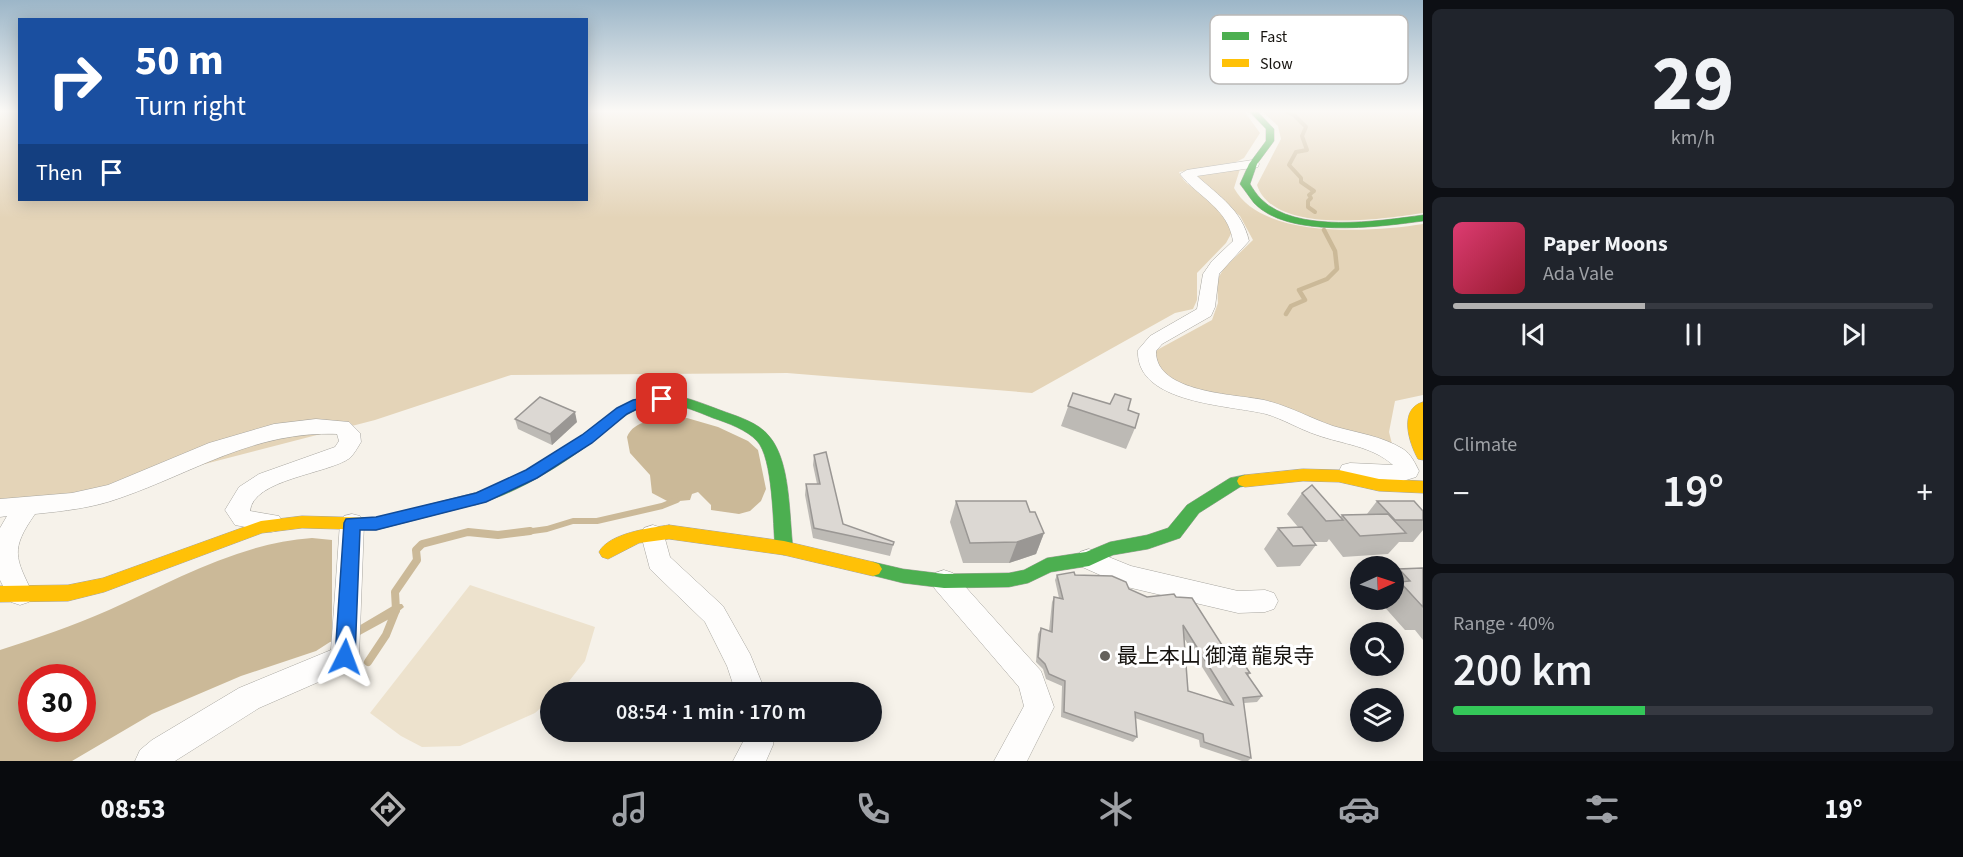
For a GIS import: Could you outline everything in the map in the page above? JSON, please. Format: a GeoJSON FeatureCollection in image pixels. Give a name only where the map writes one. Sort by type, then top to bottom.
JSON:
{"type":"FeatureCollection","features":[{"type":"Feature","properties":{"kind":"street"},"geometry":{"type":"LineString","coordinates":[[1266,147],[1253,164],[1245,184],[1249,195],[1260,205],[1282,215],[1335,226],[1364,226],[1423,218]]}},
{"type":"Feature","properties":{"kind":"street"},"geometry":{"type":"LineString","coordinates":[[1253,164],[1187,174],[1226,209],[1235,221],[1241,241],[1218,263],[1210,276],[1209,302],[1205,312],[1156,340],[1147,350],[1147,363],[1156,376],[1172,386],[1196,395],[1267,408],[1292,416],[1393,453],[1404,463],[1408,471],[1403,473],[1346,471],[1334,476]]}},
{"type":"Feature","properties":{"kind":"street"},"geometry":{"type":"LineString","coordinates":[[28,506],[5,542],[4,558],[10,594],[68,593],[104,585],[261,527],[302,522],[376,524],[480,498],[532,474],[587,439],[622,411],[638,403],[662,399],[680,401],[728,418],[763,438],[774,456],[784,548]]}},
{"type":"Feature","properties":{"kind":"street"},"geometry":{"type":"LineString","coordinates":[[1423,406],[1413,420],[1415,445],[1423,455]]}},
{"type":"Feature","properties":{"kind":"street"},"geometry":{"type":"LineString","coordinates":[[0,508],[72,502],[113,492],[217,448],[274,431],[316,426],[342,427],[349,433],[350,442],[343,452],[267,480],[247,493],[237,510],[243,519],[279,525]]}},
{"type":"Feature","properties":{"kind":"street"},"geometry":{"type":"LineString","coordinates":[[608,552],[636,537],[669,532],[784,548],[903,576],[944,581],[1010,580],[1028,576],[1047,565],[1089,558],[1110,549],[1148,542],[1174,534],[1193,509],[1236,482],[1272,476],[1334,476],[1379,486],[1423,487]]}},
{"type":"Feature","properties":{"kind":"street"},"geometry":{"type":"LineString","coordinates":[[151,761],[249,698],[345,657],[352,523]]}},
{"type":"Feature","properties":{"kind":"street"},"geometry":{"type":"LineString","coordinates":[[653,535],[659,562],[714,614],[748,682]]}},
{"type":"Feature","properties":{"kind":"street"},"geometry":{"type":"LineString","coordinates":[[1089,558],[1127,576],[1238,602],[1265,601]]}},
{"type":"Feature","properties":{"kind":"street"},"geometry":{"type":"LineString","coordinates":[[944,581],[1031,681],[1039,707],[1010,761]]}},
{"type":"Feature","properties":{"kind":"street"},"geometry":{"type":"LineString","coordinates":[[749,761],[758,742]]}},
{"type":"Feature","properties":{"kind":"shaded area"},"geometry":{"type":"Polygon","coordinates":[[[0,147],[18,147],[18,201],[588,201],[588,147],[1251,147],[1244,158],[1236,162],[1179,172],[1187,183],[1215,204],[1232,232],[1226,243],[1197,273],[1197,300],[1193,309],[1175,313],[1032,393],[787,373],[511,375],[375,420],[0,517],[0,147]]]}},
{"type":"Feature","properties":{"kind":"shaded area"},"geometry":{"type":"Polygon","coordinates":[[[1277,147],[1423,147],[1423,213],[1357,220],[1306,218],[1284,212],[1267,201],[1257,185],[1277,147]]]}},
{"type":"Feature","properties":{"kind":"shaded area"},"geometry":{"type":"Polygon","coordinates":[[[1240,169],[1234,188],[1248,205],[1268,217],[1293,224],[1349,230],[1423,224],[1423,395],[1395,401],[1389,432],[1393,448],[1178,385],[1152,361],[1157,350],[1212,320],[1218,303],[1217,280],[1224,268],[1253,240],[1240,216],[1194,176],[1240,169]]]}},
{"type":"Feature","properties":{"kind":"shaded area"},"geometry":{"type":"Polygon","coordinates":[[[672,418],[687,418],[718,427],[748,441],[758,450],[766,489],[761,501],[750,511],[739,514],[711,510],[711,505],[698,492],[692,494],[690,500],[669,502],[652,493],[650,475],[630,453],[627,437],[630,431],[640,424],[672,418]]]}},
{"type":"Feature","properties":{"kind":"shaded area"},"geometry":{"type":"Polygon","coordinates":[[[312,538],[332,540],[332,633],[357,627],[396,604],[402,604],[404,607],[391,618],[358,636],[330,642],[316,651],[241,676],[152,714],[72,761],[0,761],[0,650],[95,616],[208,565],[259,547],[312,538]]]}},
{"type":"Feature","properties":{"kind":"shaded area"},"geometry":{"type":"Polygon","coordinates":[[[470,585],[595,627],[585,661],[568,682],[540,682],[540,709],[535,713],[460,746],[422,747],[401,736],[370,713],[470,585]]]}},
{"type":"Feature","properties":{"kind":"building"},"geometry":{"type":"Polygon","coordinates":[[[1073,393],[1110,404],[1115,394],[1131,399],[1128,410],[1139,414],[1135,428],[1068,406],[1073,393]]]}},
{"type":"Feature","properties":{"kind":"building"},"geometry":{"type":"Polygon","coordinates":[[[540,397],[575,412],[550,434],[515,419],[540,397]]]}},
{"type":"Feature","properties":{"kind":"building"},"geometry":{"type":"Polygon","coordinates":[[[826,452],[843,524],[894,542],[893,545],[814,528],[806,484],[820,484],[814,455],[826,452]]]}},
{"type":"Feature","properties":{"kind":"building"},"geometry":{"type":"Polygon","coordinates":[[[1312,485],[1343,520],[1326,521],[1302,493],[1312,485]]]}},
{"type":"Feature","properties":{"kind":"building"},"geometry":{"type":"Polygon","coordinates":[[[956,501],[1026,501],[1030,512],[1035,512],[1044,533],[1017,542],[970,543],[956,501]]]}},
{"type":"Feature","properties":{"kind":"building"},"geometry":{"type":"Polygon","coordinates":[[[1377,501],[1414,501],[1423,511],[1423,520],[1395,520],[1377,501]]]}},
{"type":"Feature","properties":{"kind":"building"},"geometry":{"type":"Polygon","coordinates":[[[1388,514],[1406,533],[1360,536],[1342,515],[1388,514]]]}},
{"type":"Feature","properties":{"kind":"building"},"geometry":{"type":"Polygon","coordinates":[[[1302,527],[1316,545],[1293,546],[1278,528],[1302,527]]]}},
{"type":"Feature","properties":{"kind":"building"},"geometry":{"type":"Polygon","coordinates":[[[1423,568],[1423,607],[1404,586],[1404,582],[1410,581],[1404,574],[1404,569],[1423,568]]]}},
{"type":"Feature","properties":{"kind":"building"},"geometry":{"type":"Polygon","coordinates":[[[1074,572],[1075,575],[1112,576],[1126,582],[1129,589],[1147,597],[1174,594],[1176,597],[1192,598],[1227,653],[1236,652],[1250,673],[1246,673],[1262,696],[1243,698],[1251,758],[1204,742],[1203,734],[1135,712],[1137,737],[1064,712],[1065,681],[1049,674],[1045,664],[1038,657],[1041,628],[1052,632],[1054,597],[1063,599],[1057,575],[1074,572]],[[1183,625],[1188,691],[1233,705],[1183,625]]]}},
{"type":"Feature","properties":{"kind":"waterway"},"geometry":{"type":"LineString","coordinates":[[1306,147],[1307,150],[1296,152],[1289,165],[1301,178],[1301,182],[1314,191],[1309,195],[1311,198],[1308,201],[1308,207],[1315,212]]}},
{"type":"Feature","properties":{"kind":"waterway"},"geometry":{"type":"LineString","coordinates":[[1286,314],[1291,306],[1305,300],[1299,290],[1327,279],[1337,269],[1335,251],[1324,230]]}},
{"type":"Feature","properties":{"kind":"waterway"},"geometry":{"type":"LineString","coordinates":[[518,533],[547,529],[573,521],[597,521],[662,506],[677,500]]}},
{"type":"Feature","properties":{"kind":"waterway"},"geometry":{"type":"LineString","coordinates":[[368,662],[386,635],[396,610],[395,592],[417,560],[416,550],[422,544],[468,532],[498,535],[530,531]]}},
{"type":"Feature","properties":{"kind":"waterway"},"geometry":{"type":"LineString","coordinates":[[466,533],[474,533]]}},
{"type":"Feature","properties":{"kind":"traffic: fast"},"geometry":{"type":"LineString","coordinates":[[1266,147],[1253,164],[1245,184],[1258,202],[1277,214],[1325,225],[1378,224],[1423,218]]}},
{"type":"Feature","properties":{"kind":"traffic: fast"},"geometry":{"type":"LineString","coordinates":[[475,499],[503,489],[533,474],[631,407],[651,400],[675,400],[733,420],[752,430],[769,446],[781,506],[784,548]]}},
{"type":"Feature","properties":{"kind":"traffic: fast"},"geometry":{"type":"LineString","coordinates":[[873,569],[903,576],[944,581],[1009,580],[1028,576],[1047,565],[1089,559],[1110,549],[1148,542],[1174,533],[1193,509],[1236,482],[1245,481]]}},
{"type":"Feature","properties":{"kind":"traffic: slow"},"geometry":{"type":"LineString","coordinates":[[1423,407],[1414,424],[1415,437],[1423,455]]}},
{"type":"Feature","properties":{"kind":"traffic: slow"},"geometry":{"type":"LineString","coordinates":[[1245,481],[1303,475],[1339,476],[1379,485],[1423,487]]}},
{"type":"Feature","properties":{"kind":"traffic: slow"},"geometry":{"type":"LineString","coordinates":[[0,594],[68,593],[104,585],[261,527],[302,522],[376,524],[475,499]]}},
{"type":"Feature","properties":{"kind":"traffic: slow"},"geometry":{"type":"LineString","coordinates":[[608,552],[636,537],[669,532],[784,548],[873,569]]}},
{"type":"Feature","properties":{"kind":"place","name":"最上本山 御滝 龍泉寺"},"geometry":{"type":"Point","coordinates":[1105,656]}},
{"type":"Feature","properties":{"kind":"route"},"geometry":{"type":"LineString","coordinates":[[345,657],[352,523],[376,524],[480,498],[532,474],[587,439],[622,411],[638,403],[662,399]]}}]}
